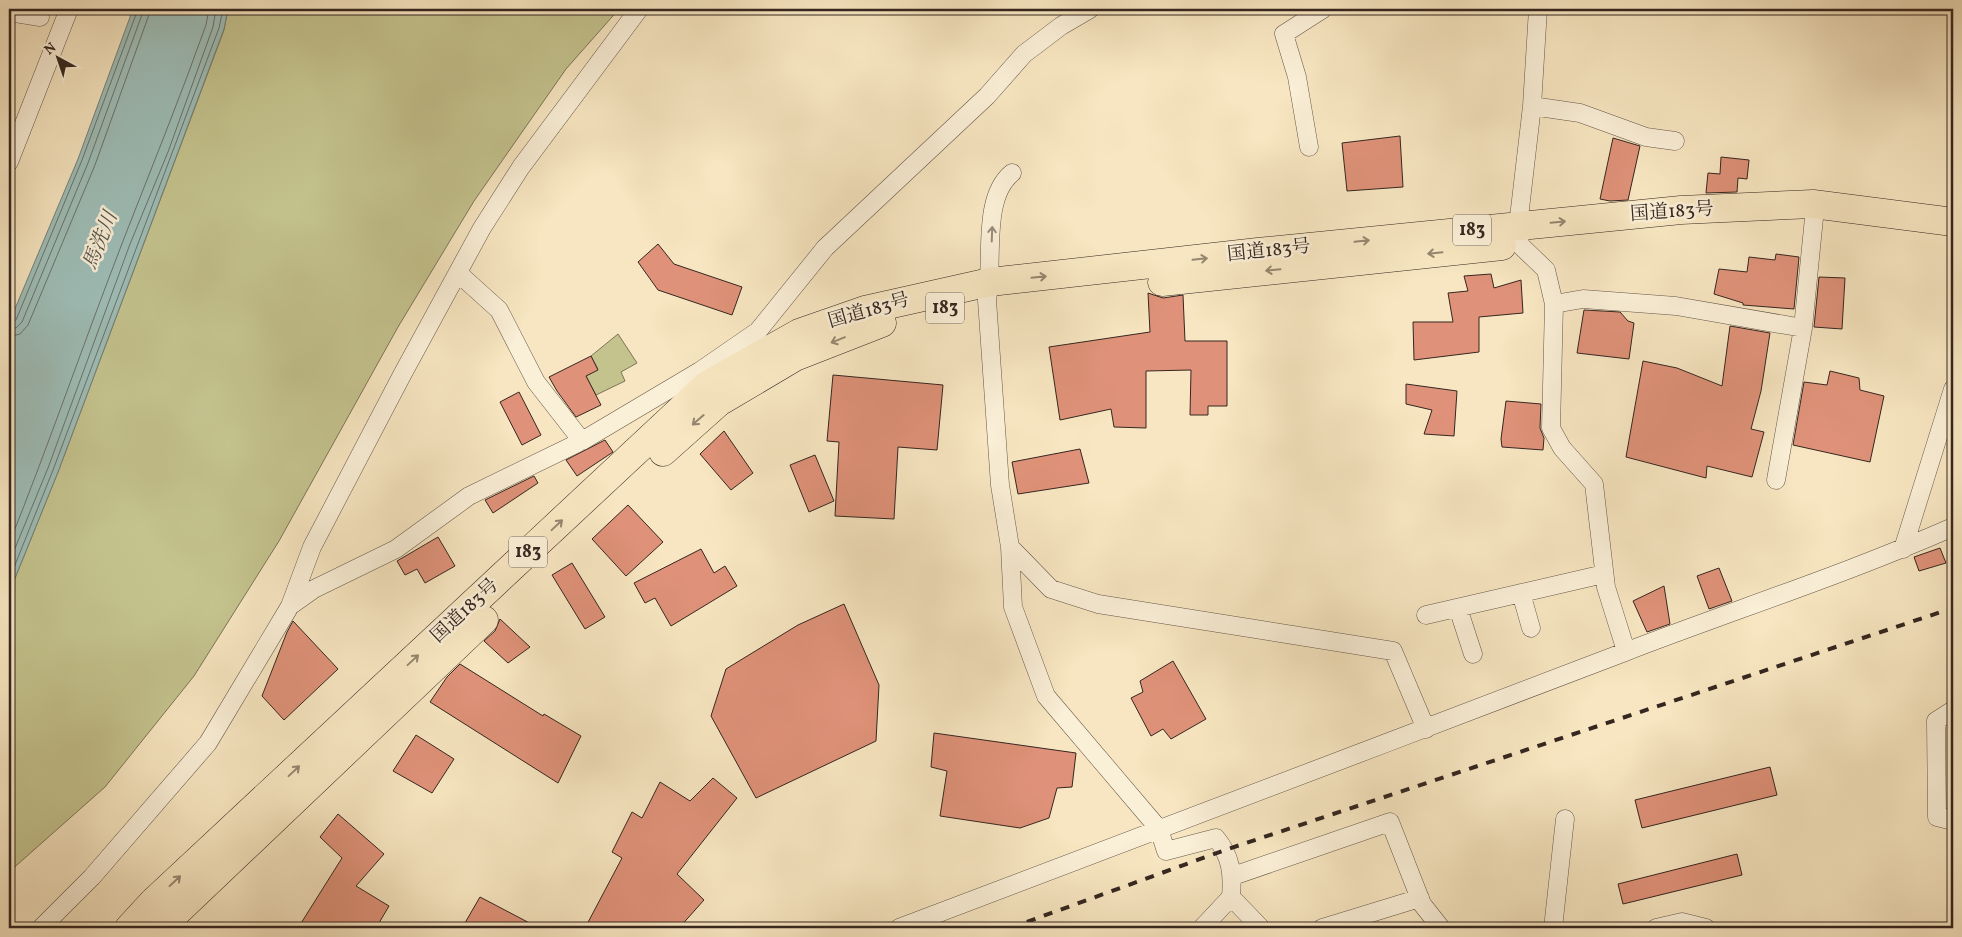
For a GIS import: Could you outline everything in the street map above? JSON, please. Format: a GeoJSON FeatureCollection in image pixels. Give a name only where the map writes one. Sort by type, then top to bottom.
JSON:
{"type":"FeatureCollection","features":[{"type":"Feature","properties":{"kind":"highway","name":"国道183号"},"geometry":{"type":"LineString","coordinates":[[128,928],[166,919],[578,530],[709,386],[795,357],[875,325],[928,311],[989,291],[1519,235],[1681,210],[1813,204],[1953,222]]}},
{"type":"Feature","properties":{"kind":"highway","name":"国道183号"},"geometry":{"type":"LineString","coordinates":[[1519,235],[1687,227],[1814,218],[1953,237]]}},
{"type":"Feature","properties":{"kind":"street"},"geometry":{"type":"LineString","coordinates":[[9,162],[69,9]]}},
{"type":"Feature","properties":{"kind":"street"},"geometry":{"type":"LineString","coordinates":[[41,928],[92,877],[208,743],[290,606],[312,547],[380,416],[482,228],[521,167],[639,9]]}},
{"type":"Feature","properties":{"kind":"street"},"geometry":{"type":"LineString","coordinates":[[290,606],[314,589],[396,549],[469,496],[582,441],[709,386],[758,331],[825,248],[987,96],[1024,54],[1061,26],[1090,9]]}},
{"type":"Feature","properties":{"kind":"street"},"geometry":{"type":"LineString","coordinates":[[1309,147],[1297,78],[1284,34],[1323,9]]}},
{"type":"Feature","properties":{"kind":"street"},"geometry":{"type":"LineString","coordinates":[[1538,9],[1532,106],[1519,235],[1546,270],[1554,304],[1551,428],[1562,448],[1594,484],[1606,587],[1626,651]]}},
{"type":"Feature","properties":{"kind":"street"},"geometry":{"type":"LineString","coordinates":[[9,12],[40,17]]}},
{"type":"Feature","properties":{"kind":"street"},"geometry":{"type":"LineString","coordinates":[[1532,106],[1580,113],[1646,137],[1676,141]]}},
{"type":"Feature","properties":{"kind":"street"},"geometry":{"type":"LineString","coordinates":[[1012,172],[1002,181],[993,206],[989,291],[1000,485],[1010,547],[1013,608],[1046,696],[1158,830],[1166,851],[1216,838],[1225,850],[1233,876],[1232,897],[1202,928]]}},
{"type":"Feature","properties":{"kind":"street"},"geometry":{"type":"LineString","coordinates":[[1776,480],[1803,328],[1814,218]]}},
{"type":"Feature","properties":{"kind":"street"},"geometry":{"type":"LineString","coordinates":[[458,273],[499,310],[536,382],[582,441]]}},
{"type":"Feature","properties":{"kind":"street"},"geometry":{"type":"LineString","coordinates":[[1554,304],[1583,299],[1676,306],[1803,328]]}},
{"type":"Feature","properties":{"kind":"street"},"geometry":{"type":"LineString","coordinates":[[1903,549],[1953,389]]}},
{"type":"Feature","properties":{"kind":"street"},"geometry":{"type":"LineString","coordinates":[[899,928],[1426,729],[1626,651],[1903,549],[1953,527]]}},
{"type":"Feature","properties":{"kind":"street"},"geometry":{"type":"LineString","coordinates":[[1010,547],[1051,589],[1098,604],[1393,651],[1426,729]]}},
{"type":"Feature","properties":{"kind":"street"},"geometry":{"type":"LineString","coordinates":[[1426,615],[1604,574]]}},
{"type":"Feature","properties":{"kind":"street"},"geometry":{"type":"LineString","coordinates":[[1522,593],[1531,628]]}},
{"type":"Feature","properties":{"kind":"street"},"geometry":{"type":"LineString","coordinates":[[1458,608],[1472,654]]}},
{"type":"Feature","properties":{"kind":"street"},"geometry":{"type":"LineString","coordinates":[[1953,710],[1936,721],[1937,817],[1949,820],[1953,815]]}},
{"type":"Feature","properties":{"kind":"street"},"geometry":{"type":"LineString","coordinates":[[1553,928],[1565,819]]}},
{"type":"Feature","properties":{"kind":"street"},"geometry":{"type":"LineString","coordinates":[[1233,876],[1390,822],[1420,898],[1434,926]]}},
{"type":"Feature","properties":{"kind":"street"},"geometry":{"type":"LineString","coordinates":[[1232,897],[1260,928]]}},
{"type":"Feature","properties":{"kind":"street"},"geometry":{"type":"LineString","coordinates":[[1322,928],[1420,898]]}},
{"type":"Feature","properties":{"kind":"street"},"geometry":{"type":"LineString","coordinates":[[1656,928],[1682,922],[1706,928]]}},
{"type":"Feature","properties":{"kind":"shaded area"},"geometry":{"type":"Polygon","coordinates":[[[228,9],[619,9],[566,69],[474,201],[398,327],[279,541],[194,676],[105,787],[9,872],[9,593],[58,472],[224,30],[228,9]]]}},
{"type":"Feature","properties":{"kind":"shaded area"},"geometry":{"type":"Polygon","coordinates":[[[618,334],[637,363],[621,372],[625,381],[596,395],[586,376],[598,369],[591,356],[618,334]]]}},
{"type":"Feature","properties":{"kind":"water","name":"馬洗川"},"geometry":{"type":"Polygon","coordinates":[[[133,9],[228,9],[224,29],[58,472],[9,593],[9,323],[78,159],[133,9]]]}},
{"type":"Feature","properties":{"kind":"building"},"geometry":{"type":"Polygon","coordinates":[[[1400,136],[1403,187],[1347,191],[1342,143],[1400,136]]]}},
{"type":"Feature","properties":{"kind":"building"},"geometry":{"type":"Polygon","coordinates":[[[1613,138],[1640,146],[1628,200],[1610,201],[1600,199],[1613,138]]]}},
{"type":"Feature","properties":{"kind":"building"},"geometry":{"type":"Polygon","coordinates":[[[1721,157],[1749,160],[1747,179],[1738,178],[1737,192],[1706,193],[1708,173],[1720,174],[1721,157]]]}},
{"type":"Feature","properties":{"kind":"building"},"geometry":{"type":"Polygon","coordinates":[[[658,244],[674,264],[742,287],[732,315],[658,290],[638,262],[658,244]]]}},
{"type":"Feature","properties":{"kind":"building"},"geometry":{"type":"Polygon","coordinates":[[[1776,254],[1799,257],[1794,309],[1743,305],[1743,303],[1714,294],[1719,269],[1747,272],[1749,257],[1775,260],[1776,254]]]}},
{"type":"Feature","properties":{"kind":"building"},"geometry":{"type":"Polygon","coordinates":[[[1491,274],[1494,288],[1521,280],[1523,313],[1479,317],[1479,352],[1414,360],[1413,322],[1453,322],[1448,293],[1468,291],[1464,276],[1491,274]]]}},
{"type":"Feature","properties":{"kind":"building"},"geometry":{"type":"Polygon","coordinates":[[[1819,277],[1845,278],[1842,329],[1814,327],[1819,277]]]}},
{"type":"Feature","properties":{"kind":"building"},"geometry":{"type":"Polygon","coordinates":[[[1148,293],[1163,298],[1183,295],[1185,341],[1227,341],[1227,406],[1208,406],[1208,415],[1190,415],[1191,370],[1146,371],[1146,428],[1114,427],[1111,409],[1060,420],[1049,347],[1150,332],[1148,293]]]}},
{"type":"Feature","properties":{"kind":"building"},"geometry":{"type":"Polygon","coordinates":[[[1584,310],[1620,312],[1628,321],[1634,323],[1629,359],[1577,353],[1584,310]]]}},
{"type":"Feature","properties":{"kind":"building"},"geometry":{"type":"Polygon","coordinates":[[[1730,326],[1770,333],[1761,391],[1751,429],[1764,432],[1752,477],[1707,466],[1706,478],[1626,457],[1643,361],[1677,368],[1722,386],[1730,326]]]}},
{"type":"Feature","properties":{"kind":"building"},"geometry":{"type":"Polygon","coordinates":[[[591,356],[598,370],[586,376],[601,405],[576,417],[549,377],[591,356]]]}},
{"type":"Feature","properties":{"kind":"building"},"geometry":{"type":"Polygon","coordinates":[[[1830,371],[1859,378],[1860,390],[1884,396],[1870,462],[1793,445],[1804,382],[1827,385],[1830,371]]]}},
{"type":"Feature","properties":{"kind":"building"},"geometry":{"type":"Polygon","coordinates":[[[833,375],[943,385],[937,450],[898,447],[894,519],[835,516],[839,442],[827,441],[833,375]]]}},
{"type":"Feature","properties":{"kind":"building"},"geometry":{"type":"Polygon","coordinates":[[[1406,384],[1457,391],[1454,436],[1424,434],[1432,410],[1406,404],[1406,384]]]}},
{"type":"Feature","properties":{"kind":"building"},"geometry":{"type":"Polygon","coordinates":[[[519,392],[541,435],[522,445],[500,402],[519,392]]]}},
{"type":"Feature","properties":{"kind":"building"},"geometry":{"type":"Polygon","coordinates":[[[1506,401],[1541,404],[1540,428],[1544,438],[1543,450],[1502,447],[1501,439],[1506,401]]]}},
{"type":"Feature","properties":{"kind":"building"},"geometry":{"type":"Polygon","coordinates":[[[724,431],[753,473],[731,490],[700,454],[724,431]]]}},
{"type":"Feature","properties":{"kind":"building"},"geometry":{"type":"Polygon","coordinates":[[[605,440],[613,452],[577,476],[566,460],[605,440]]]}},
{"type":"Feature","properties":{"kind":"building"},"geometry":{"type":"Polygon","coordinates":[[[1080,449],[1089,483],[1018,494],[1012,462],[1080,449]]]}},
{"type":"Feature","properties":{"kind":"building"},"geometry":{"type":"Polygon","coordinates":[[[815,455],[834,501],[809,512],[790,465],[815,455]]]}},
{"type":"Feature","properties":{"kind":"building"},"geometry":{"type":"Polygon","coordinates":[[[534,476],[538,483],[493,513],[485,500],[534,476]]]}},
{"type":"Feature","properties":{"kind":"building"},"geometry":{"type":"Polygon","coordinates":[[[628,505],[663,542],[626,576],[592,539],[628,505]]]}},
{"type":"Feature","properties":{"kind":"building"},"geometry":{"type":"Polygon","coordinates":[[[438,537],[455,566],[425,583],[417,569],[405,575],[397,561],[438,537]]]}},
{"type":"Feature","properties":{"kind":"building"},"geometry":{"type":"Polygon","coordinates":[[[1940,548],[1946,563],[1919,571],[1914,557],[1940,548]]]}},
{"type":"Feature","properties":{"kind":"building"},"geometry":{"type":"Polygon","coordinates":[[[701,549],[714,573],[725,566],[737,586],[671,626],[655,598],[645,603],[634,583],[701,549]]]}},
{"type":"Feature","properties":{"kind":"building"},"geometry":{"type":"Polygon","coordinates":[[[572,563],[605,617],[585,629],[552,575],[572,563]]]}},
{"type":"Feature","properties":{"kind":"building"},"geometry":{"type":"Polygon","coordinates":[[[1719,568],[1732,601],[1709,609],[1697,576],[1719,568]]]}},
{"type":"Feature","properties":{"kind":"building"},"geometry":{"type":"Polygon","coordinates":[[[1664,586],[1670,624],[1647,632],[1633,601],[1664,586]]]}},
{"type":"Feature","properties":{"kind":"building"},"geometry":{"type":"Polygon","coordinates":[[[844,604],[879,685],[876,741],[756,798],[711,716],[726,669],[798,625],[844,604]]]}},
{"type":"Feature","properties":{"kind":"building"},"geometry":{"type":"Polygon","coordinates":[[[500,619],[530,647],[508,663],[484,641],[495,631],[500,619]]]}},
{"type":"Feature","properties":{"kind":"building"},"geometry":{"type":"Polygon","coordinates":[[[293,621],[338,669],[284,720],[262,696],[293,621]]]}},
{"type":"Feature","properties":{"kind":"building"},"geometry":{"type":"Polygon","coordinates":[[[1173,661],[1206,719],[1171,739],[1163,729],[1151,736],[1131,698],[1143,692],[1140,681],[1173,661]]]}},
{"type":"Feature","properties":{"kind":"building"},"geometry":{"type":"Polygon","coordinates":[[[460,664],[543,716],[544,714],[581,736],[558,783],[430,702],[447,677],[460,664]]]}},
{"type":"Feature","properties":{"kind":"building"},"geometry":{"type":"Polygon","coordinates":[[[934,733],[1076,753],[1072,787],[1057,788],[1049,818],[1020,828],[940,816],[947,771],[931,767],[934,733]]]}},
{"type":"Feature","properties":{"kind":"building"},"geometry":{"type":"Polygon","coordinates":[[[416,735],[454,759],[432,793],[393,771],[416,735]]]}},
{"type":"Feature","properties":{"kind":"building"},"geometry":{"type":"Polygon","coordinates":[[[1770,767],[1777,795],[1642,828],[1635,800],[1770,767]]]}},
{"type":"Feature","properties":{"kind":"building"},"geometry":{"type":"Polygon","coordinates":[[[713,778],[737,798],[677,874],[704,900],[679,928],[585,928],[622,858],[612,852],[632,812],[642,818],[660,782],[690,801],[713,778]]]}},
{"type":"Feature","properties":{"kind":"building"},"geometry":{"type":"Polygon","coordinates":[[[338,814],[384,854],[356,886],[389,906],[376,928],[298,928],[342,858],[320,837],[338,814]]]}},
{"type":"Feature","properties":{"kind":"building"},"geometry":{"type":"Polygon","coordinates":[[[1737,854],[1742,875],[1623,904],[1618,884],[1737,854]]]}},
{"type":"Feature","properties":{"kind":"building"},"geometry":{"type":"Polygon","coordinates":[[[480,897],[539,928],[462,928],[480,897]]]}},
{"type":"Feature","properties":{"kind":"railway"},"geometry":{"type":"LineString","coordinates":[[1010,928],[1225,850],[1953,608]]}}]}
